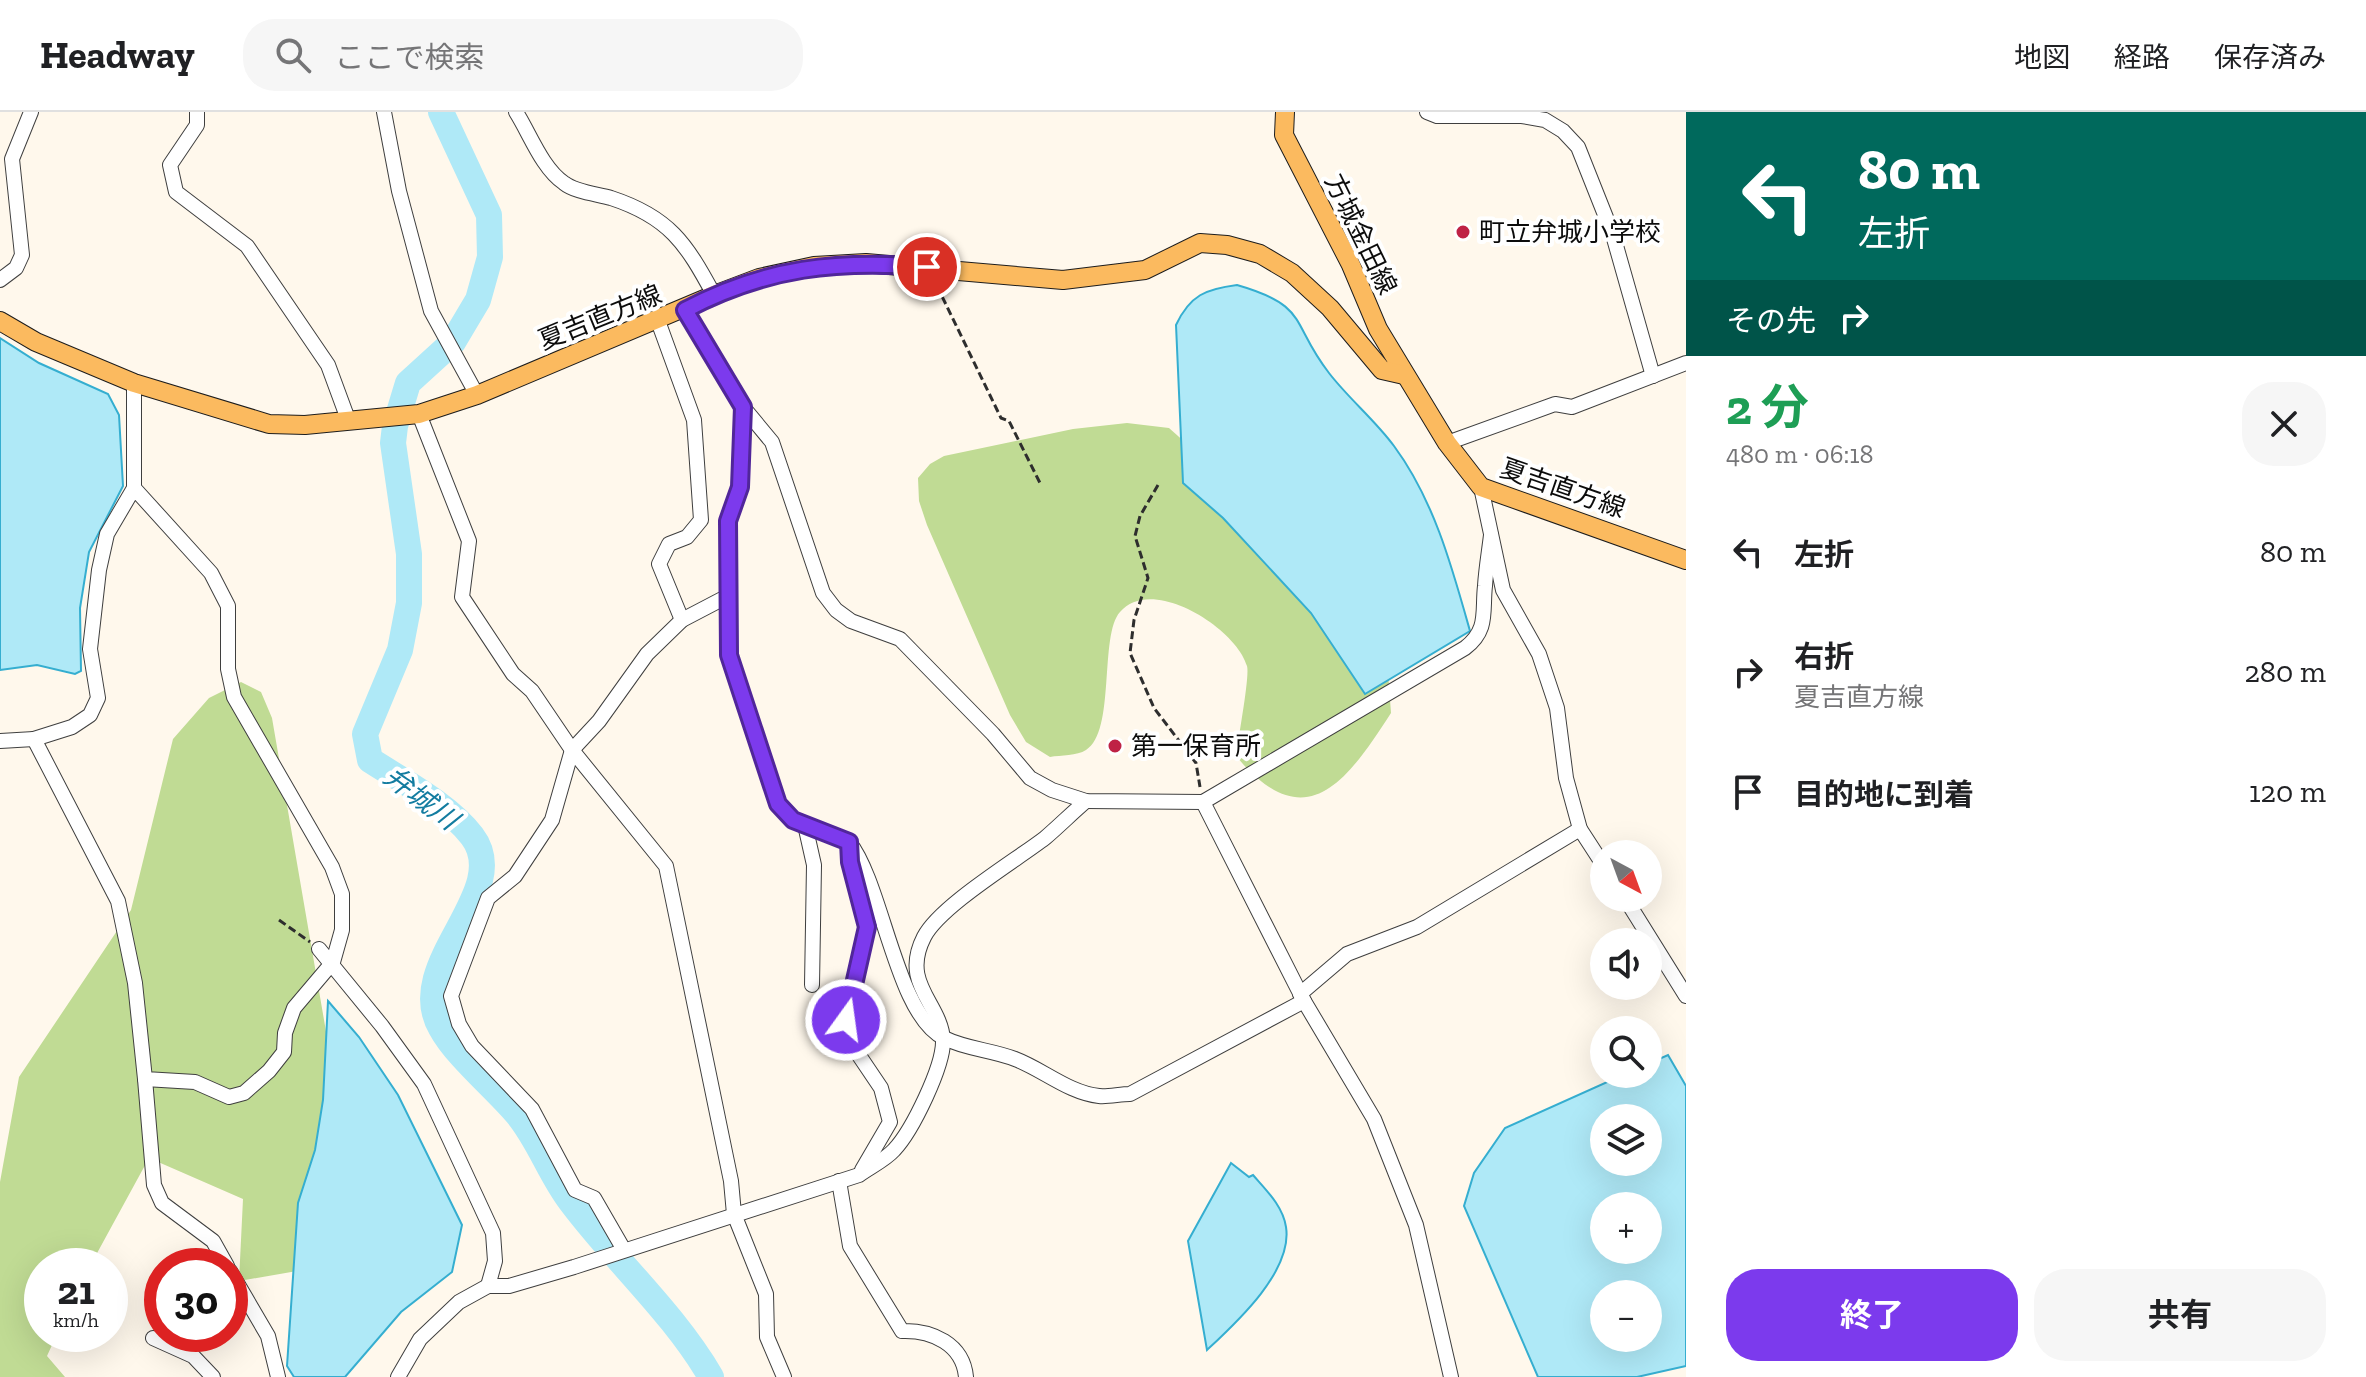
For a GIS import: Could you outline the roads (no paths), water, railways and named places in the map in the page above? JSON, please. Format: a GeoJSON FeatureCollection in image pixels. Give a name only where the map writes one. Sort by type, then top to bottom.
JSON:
{"type":"FeatureCollection","features":[{"type":"Feature","properties":{"kind":"main road","name":"方城金田線"},"geometry":{"type":"LineString","coordinates":[[1285,112],[1284,135],[1404,375]]}},
{"type":"Feature","properties":{"kind":"main road","name":"夏吉直方線"},"geometry":{"type":"LineString","coordinates":[[0,321],[36,342],[134,383],[269,424],[349,422],[419,414],[477,395],[685,310],[714,295],[759,278],[814,266],[866,263],[1063,280],[1145,270],[1200,243],[1227,245],[1260,254],[1292,273],[1330,308],[1382,370],[1404,375],[1447,443],[1481,487],[1686,560]]}},
{"type":"Feature","properties":{"kind":"street"},"geometry":{"type":"LineString","coordinates":[[0,280],[16,268],[22,255],[12,159],[31,112]]}},
{"type":"Feature","properties":{"kind":"street"},"geometry":{"type":"LineString","coordinates":[[197,112],[197,125],[170,165],[176,192],[247,246],[328,365],[349,422]]}},
{"type":"Feature","properties":{"kind":"street"},"geometry":{"type":"LineString","coordinates":[[384,112],[399,191],[431,311],[477,395]]}},
{"type":"Feature","properties":{"kind":"street"},"geometry":{"type":"LineString","coordinates":[[516,112],[546,163],[564,184],[640,208],[659,219],[687,245],[714,295]]}},
{"type":"Feature","properties":{"kind":"street"},"geometry":{"type":"LineString","coordinates":[[1427,112],[1437,116],[1522,116],[1545,120],[1563,131],[1578,147],[1613,235],[1653,376]]}},
{"type":"Feature","properties":{"kind":"street"},"geometry":{"type":"LineString","coordinates":[[685,310],[743,407],[772,442],[823,593],[836,610],[851,621],[900,639],[993,734],[1030,778],[1052,790],[1086,801],[1203,802],[1400,689],[1476,640],[1486,617],[1484,590],[1491,535]]}},
{"type":"Feature","properties":{"kind":"street"},"geometry":{"type":"LineString","coordinates":[[658,321],[694,420],[701,520],[687,537],[669,544],[659,564],[682,620]]}},
{"type":"Feature","properties":{"kind":"street"},"geometry":{"type":"LineString","coordinates":[[1447,443],[1555,404],[1572,407],[1686,363]]}},
{"type":"Feature","properties":{"kind":"street"},"geometry":{"type":"LineString","coordinates":[[0,741],[34,739],[72,727],[90,715],[98,698],[90,649],[99,570],[107,534],[134,488],[134,383]]}},
{"type":"Feature","properties":{"kind":"street"},"geometry":{"type":"LineString","coordinates":[[743,407],[740,487],[728,521],[726,597],[729,655],[778,804],[793,820],[849,842],[861,858],[883,924],[918,1011],[943,1038],[1015,1059],[1060,1082],[1098,1096],[1130,1094],[1302,998],[1347,954],[1417,927],[1580,829]]}},
{"type":"Feature","properties":{"kind":"street"},"geometry":{"type":"LineString","coordinates":[[419,414],[469,541],[462,597],[513,674],[532,691],[572,750],[666,866],[731,1181],[734,1214],[766,1294],[767,1337],[784,1377]]}},
{"type":"Feature","properties":{"kind":"street"},"geometry":{"type":"LineString","coordinates":[[1481,487],[1503,590],[1539,654],[1557,708],[1566,778],[1580,829],[1590,844]]}},
{"type":"Feature","properties":{"kind":"street"},"geometry":{"type":"LineString","coordinates":[[134,488],[211,573],[228,606],[228,669],[234,697],[332,867],[342,894],[342,930],[333,962],[294,1008],[285,1033],[284,1052],[269,1071],[244,1093],[229,1097],[195,1082],[145,1079]]}},
{"type":"Feature","properties":{"kind":"street"},"geometry":{"type":"LineString","coordinates":[[624,1250],[594,1198],[575,1190],[532,1109],[472,1046],[459,1024],[451,996],[488,898],[515,876],[552,820],[572,750],[599,721],[647,654],[682,620],[726,597]]}},
{"type":"Feature","properties":{"kind":"street"},"geometry":{"type":"LineString","coordinates":[[34,739],[118,901],[135,983],[154,1185],[162,1203],[213,1241],[217,1248]]}},
{"type":"Feature","properties":{"kind":"street"},"geometry":{"type":"LineString","coordinates":[[398,1377],[420,1339],[459,1302],[488,1286],[509,1286],[859,1175],[893,1152],[911,1127],[942,1052],[943,1038],[917,978],[917,957],[924,936],[945,913],[1048,836],[1086,801]]}},
{"type":"Feature","properties":{"kind":"street"},"geometry":{"type":"LineString","coordinates":[[1203,802],[1302,998],[1374,1119],[1416,1225],[1451,1377]]}},
{"type":"Feature","properties":{"kind":"street"},"geometry":{"type":"LineString","coordinates":[[805,825],[814,865],[812,985]]}},
{"type":"Feature","properties":{"kind":"street"},"geometry":{"type":"LineString","coordinates":[[849,842],[850,862],[867,927],[846,1020],[850,1042],[881,1088],[890,1122],[859,1175]]}},
{"type":"Feature","properties":{"kind":"street"},"geometry":{"type":"LineString","coordinates":[[1634,912],[1686,996]]}},
{"type":"Feature","properties":{"kind":"street"},"geometry":{"type":"LineString","coordinates":[[319,949],[333,962],[424,1084],[493,1233],[495,1261],[488,1286]]}},
{"type":"Feature","properties":{"kind":"street"},"geometry":{"type":"LineString","coordinates":[[839,1181],[850,1246],[902,1331],[926,1330],[954,1349],[965,1363],[966,1377]]}},
{"type":"Feature","properties":{"kind":"street"},"geometry":{"type":"LineString","coordinates":[[248,1301],[268,1336],[278,1377]]}},
{"type":"Feature","properties":{"kind":"street"},"geometry":{"type":"LineString","coordinates":[[184,1352],[193,1356],[213,1377]]}},
{"type":"Feature","properties":{"kind":"water"},"geometry":{"type":"Polygon","coordinates":[[[1237,285],[1277,301],[1288,309],[1329,373],[1394,446],[1431,511],[1456,583],[1470,631],[1365,694],[1311,613],[1223,518],[1183,483],[1176,325],[1187,307],[1200,295],[1237,285]]]}},
{"type":"Feature","properties":{"kind":"water"},"geometry":{"type":"Polygon","coordinates":[[[0,338],[39,363],[108,394],[119,415],[123,486],[89,552],[80,608],[81,671],[75,674],[37,665],[0,670],[0,338]]]}},
{"type":"Feature","properties":{"kind":"water"},"geometry":{"type":"Polygon","coordinates":[[[328,1001],[359,1037],[398,1095],[462,1225],[452,1272],[401,1312],[345,1377],[294,1377],[287,1366],[298,1203],[315,1150],[323,1100],[328,1001]]]}},
{"type":"Feature","properties":{"kind":"water"},"geometry":{"type":"Polygon","coordinates":[[[1668,1055],[1686,1086],[1686,1366],[1637,1377],[1538,1377],[1464,1206],[1474,1173],[1505,1128],[1594,1088],[1662,1088],[1662,1058],[1668,1055]]]}},
{"type":"Feature","properties":{"kind":"water"},"geometry":{"type":"Polygon","coordinates":[[[1231,1163],[1249,1177],[1253,1175],[1273,1199],[1284,1219],[1286,1244],[1281,1261],[1260,1295],[1207,1350],[1188,1241],[1231,1163]]]}},
{"type":"Feature","properties":{"kind":"waterway","name":"弁城川"},"geometry":{"type":"LineString","coordinates":[[441,112],[489,215],[490,257],[478,300],[453,342],[408,383],[395,426],[393,443],[409,554],[409,603],[400,650],[365,734],[370,760],[424,794],[462,824],[472,836],[481,858],[480,881],[436,979],[433,1004],[441,1028],[466,1061],[517,1114],[571,1202],[662,1309],[711,1377]]}},
{"type":"Feature","properties":{"kind":"place","name":"町立弁城小学校"},"geometry":{"type":"Point","coordinates":[1463,232]}},
{"type":"Feature","properties":{"kind":"place","name":"第一保育所"},"geometry":{"type":"Point","coordinates":[1115,746]}}]}
